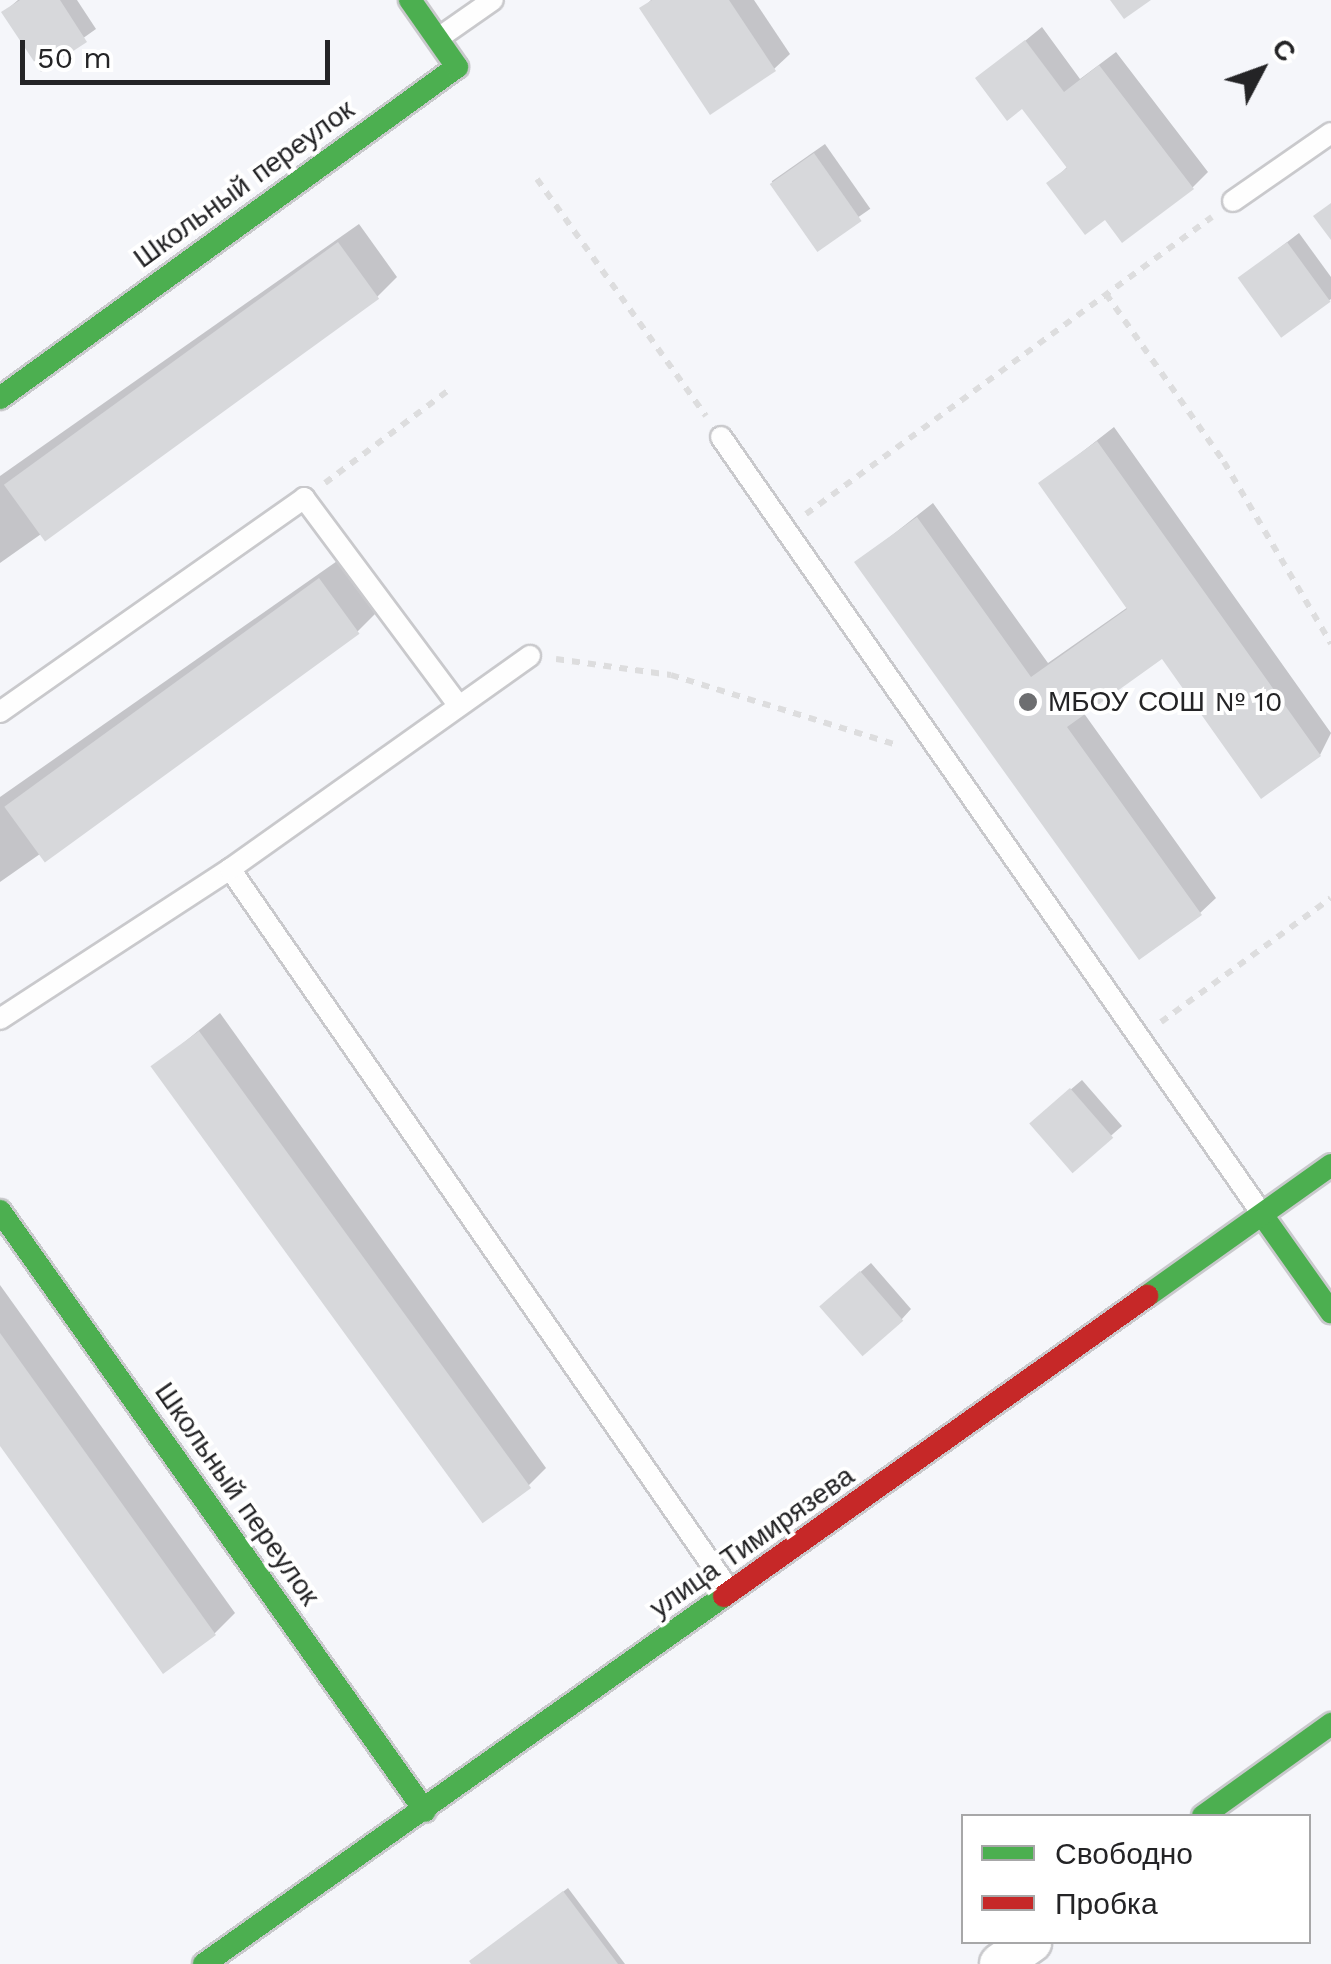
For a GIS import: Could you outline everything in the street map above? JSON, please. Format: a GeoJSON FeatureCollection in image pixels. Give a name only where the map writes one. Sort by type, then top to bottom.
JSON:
{"type":"FeatureCollection","features":[{"type":"Feature","properties":{"kind":"street","name":"Школьный переулок"},"geometry":{"type":"LineString","coordinates":[[0,398],[457,67],[410,0]]}},
{"type":"Feature","properties":{"kind":"street","name":"улица Тимирязева"},"geometry":{"type":"LineString","coordinates":[[204,1964],[1331,1165]]}},
{"type":"Feature","properties":{"kind":"street","name":"Школьный переулок"},"geometry":{"type":"LineString","coordinates":[[0,1211],[425,1810]]}},
{"type":"Feature","properties":{"kind":"street"},"geometry":{"type":"LineString","coordinates":[[1264,1216],[1331,1312]]}},
{"type":"Feature","properties":{"kind":"street"},"geometry":{"type":"LineString","coordinates":[[1206,1814],[1331,1724]]}},
{"type":"Feature","properties":{"kind":"street"},"geometry":{"type":"LineString","coordinates":[[1000,1964],[1028,1944]]}},
{"type":"Feature","properties":{"kind":"lane"},"geometry":{"type":"LineString","coordinates":[[437,38],[493,0]]}},
{"type":"Feature","properties":{"kind":"lane"},"geometry":{"type":"LineString","coordinates":[[1233,201],[1331,133]]}},
{"type":"Feature","properties":{"kind":"lane"},"geometry":{"type":"LineString","coordinates":[[721,437],[1264,1216]]}},
{"type":"Feature","properties":{"kind":"lane"},"geometry":{"type":"LineString","coordinates":[[0,712],[304,498],[459,706]]}},
{"type":"Feature","properties":{"kind":"lane"},"geometry":{"type":"LineString","coordinates":[[0,1019],[230,870],[530,656]]}},
{"type":"Feature","properties":{"kind":"lane"},"geometry":{"type":"LineString","coordinates":[[230,870],[731,1593]]}},
{"type":"Feature","properties":{"kind":"path"},"geometry":{"type":"LineString","coordinates":[[537,179],[721,437]]}},
{"type":"Feature","properties":{"kind":"path"},"geometry":{"type":"LineString","coordinates":[[786,529],[1233,201]]}},
{"type":"Feature","properties":{"kind":"path"},"geometry":{"type":"LineString","coordinates":[[1106,294],[1224,462],[1331,644]]}},
{"type":"Feature","properties":{"kind":"path"},"geometry":{"type":"LineString","coordinates":[[304,498],[449,390]]}},
{"type":"Feature","properties":{"kind":"path"},"geometry":{"type":"LineString","coordinates":[[530,656],[670,675],[872,732],[957,775]]}},
{"type":"Feature","properties":{"kind":"path"},"geometry":{"type":"LineString","coordinates":[[1140,1038],[1331,898]]}},
{"type":"Feature","properties":{"kind":"building"},"geometry":{"type":"Polygon","coordinates":[[[20,0],[60,0],[87,42],[41,72],[1,12],[20,0]]]}},
{"type":"Feature","properties":{"kind":"building"},"geometry":{"type":"Polygon","coordinates":[[[652,0],[729,0],[776,71],[710,115],[639,8],[652,0]]]}},
{"type":"Feature","properties":{"kind":"building"},"geometry":{"type":"Polygon","coordinates":[[[1110,0],[1151,0],[1124,19],[1110,0]]]}},
{"type":"Feature","properties":{"kind":"building"},"geometry":{"type":"Polygon","coordinates":[[[1025,40],[1064,92],[1099,65],[1194,189],[1122,243],[1105,220],[1085,235],[1046,183],[1067,168],[1022,109],[1007,121],[975,78],[1025,40]]]}},
{"type":"Feature","properties":{"kind":"building"},"geometry":{"type":"Polygon","coordinates":[[[814,153],[862,221],[817,252],[770,184],[814,153]]]}},
{"type":"Feature","properties":{"kind":"building"},"geometry":{"type":"Polygon","coordinates":[[[1331,203],[1331,240],[1313,216],[1331,203]]]}},
{"type":"Feature","properties":{"kind":"building"},"geometry":{"type":"Polygon","coordinates":[[[338,242],[379,299],[45,541],[4,485],[338,242]]]}},
{"type":"Feature","properties":{"kind":"building"},"geometry":{"type":"Polygon","coordinates":[[[1287,242],[1330,302],[1281,338],[1238,278],[1287,242]]]}},
{"type":"Feature","properties":{"kind":"building","name":"МБОУ СОШ № 10"},"geometry":{"type":"Polygon","coordinates":[[[1097,441],[1321,756],[1261,799],[1162,659],[1067,727],[1202,915],[1139,960],[854,562],[917,517],[1031,677],[1127,609],[1038,483],[1097,441]]]}},
{"type":"Feature","properties":{"kind":"building"},"geometry":{"type":"Polygon","coordinates":[[[319,578],[360,634],[45,862],[4,807],[319,578]]]}},
{"type":"Feature","properties":{"kind":"building"},"geometry":{"type":"Polygon","coordinates":[[[199,1031],[531,1488],[483,1523],[150,1066],[199,1031]]]}},
{"type":"Feature","properties":{"kind":"building"},"geometry":{"type":"Polygon","coordinates":[[[1070,1088],[1113,1138],[1073,1173],[1029,1123],[1070,1088]]]}},
{"type":"Feature","properties":{"kind":"building"},"geometry":{"type":"Polygon","coordinates":[[[860,1271],[903,1321],[863,1356],[819,1306],[860,1271]]]}},
{"type":"Feature","properties":{"kind":"building"},"geometry":{"type":"Polygon","coordinates":[[[0,1333],[216,1635],[163,1674],[0,1446],[0,1333]]]}},
{"type":"Feature","properties":{"kind":"building"},"geometry":{"type":"Polygon","coordinates":[[[563,1891],[618,1964],[471,1964],[469,1961],[563,1891]]]}},
{"type":"Feature","properties":{"kind":"traffic: fast"},"geometry":{"type":"LineString","coordinates":[[0,398],[457,67],[410,0]]}},
{"type":"Feature","properties":{"kind":"traffic: fast"},"geometry":{"type":"LineString","coordinates":[[1147,1296],[1331,1165]]}},
{"type":"Feature","properties":{"kind":"traffic: fast"},"geometry":{"type":"LineString","coordinates":[[0,1211],[425,1811]]}},
{"type":"Feature","properties":{"kind":"traffic: fast"},"geometry":{"type":"LineString","coordinates":[[1263,1216],[1331,1312]]}},
{"type":"Feature","properties":{"kind":"traffic: fast"},"geometry":{"type":"LineString","coordinates":[[204,1964],[724,1596]]}},
{"type":"Feature","properties":{"kind":"traffic: fast"},"geometry":{"type":"LineString","coordinates":[[1206,1814],[1331,1724]]}},
{"type":"Feature","properties":{"kind":"traffic: jam"},"geometry":{"type":"LineString","coordinates":[[724,1596],[1147,1296]]}},
{"type":"Feature","properties":{"kind":"place","name":"МБОУ СОШ № 10"},"geometry":{"type":"Point","coordinates":[1028,702]}}]}
